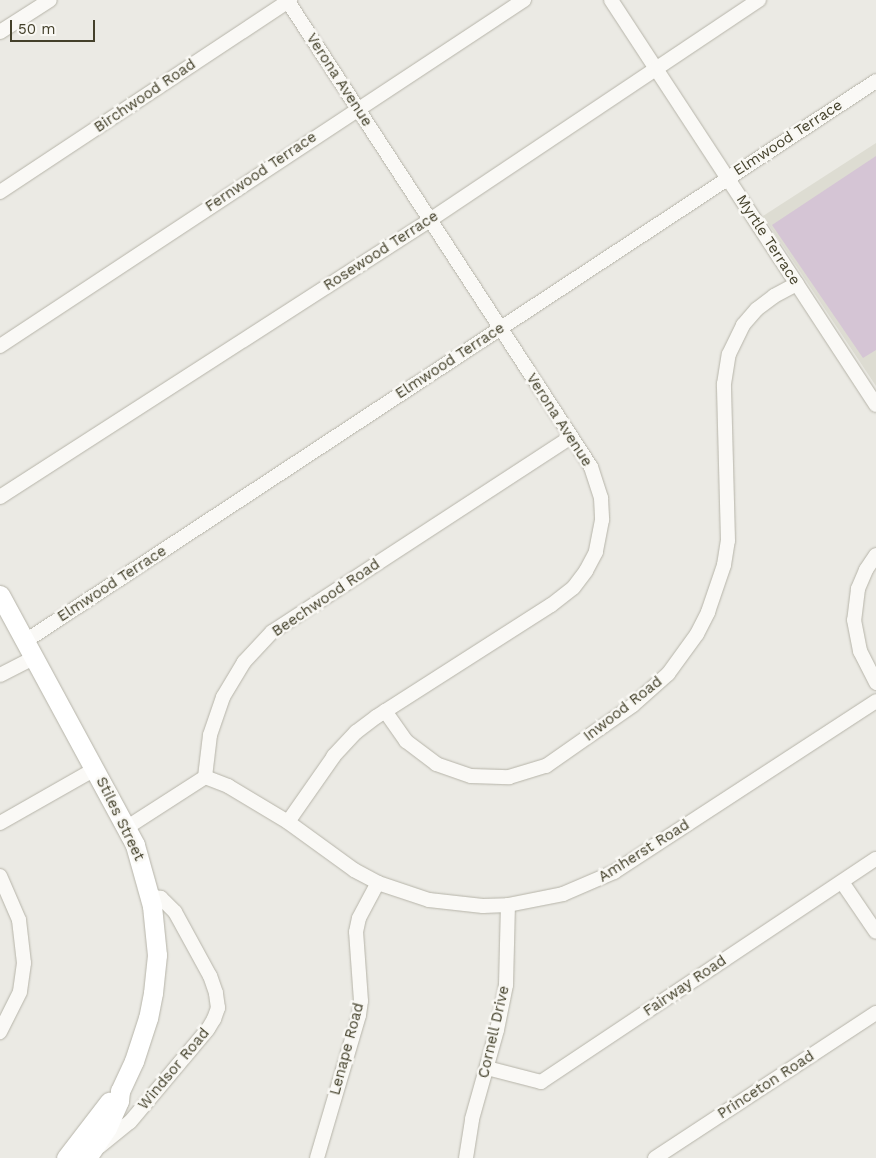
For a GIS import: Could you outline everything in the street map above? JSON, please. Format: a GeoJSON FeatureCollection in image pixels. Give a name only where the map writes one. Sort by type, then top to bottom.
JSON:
{"type":"FeatureCollection","features":[{"type":"Feature","properties":{"kind":"main road","name":"Stiles Street"},"geometry":{"type":"LineString","coordinates":[[0,595],[96,769],[126,828],[140,859],[151,896],[157,955],[154,993],[142,1040],[120,1091],[119,1101],[107,1128],[88,1157]]}},
{"type":"Feature","properties":{"kind":"main road","name":"Stiles Street"},"geometry":{"type":"LineString","coordinates":[[66,1158],[98,1119],[112,1097],[120,1091]]}},
{"type":"Feature","properties":{"kind":"street"},"geometry":{"type":"LineString","coordinates":[[0,32],[50,0]]}},
{"type":"Feature","properties":{"kind":"street","name":"Verona Avenue"},"geometry":{"type":"LineString","coordinates":[[288,0],[591,467],[602,504],[599,541],[586,571],[573,588],[551,605],[386,710],[356,732],[334,756],[288,822]]}},
{"type":"Feature","properties":{"kind":"street","name":"Birchwood Road"},"geometry":{"type":"LineString","coordinates":[[0,192],[288,0]]}},
{"type":"Feature","properties":{"kind":"street","name":"Fernwood Terrace"},"geometry":{"type":"LineString","coordinates":[[0,346],[357,108],[524,0]]}},
{"type":"Feature","properties":{"kind":"street","name":"Myrtle Terrace"},"geometry":{"type":"LineString","coordinates":[[611,0],[876,405]]}},
{"type":"Feature","properties":{"kind":"street","name":"Rosewood Terrace"},"geometry":{"type":"LineString","coordinates":[[0,497],[430,220],[759,0]]}},
{"type":"Feature","properties":{"kind":"street","name":"Elmwood Terrace"},"geometry":{"type":"LineString","coordinates":[[0,675],[29,650],[500,328],[876,81]]}},
{"type":"Feature","properties":{"kind":"street","name":"Inwood Road"},"geometry":{"type":"LineString","coordinates":[[386,710],[406,741],[436,764],[471,776],[509,778],[546,766],[633,705],[668,674],[697,634],[708,612],[724,565],[728,541],[724,384],[729,354],[737,334],[757,309],[774,296],[797,284]]}},
{"type":"Feature","properties":{"kind":"street","name":"Beechwood Road"},"geometry":{"type":"LineString","coordinates":[[205,777],[210,735],[224,697],[244,662],[272,632],[571,437]]}},
{"type":"Feature","properties":{"kind":"street"},"geometry":{"type":"LineString","coordinates":[[876,555],[866,570],[858,589],[854,620],[860,651],[876,683]]}},
{"type":"Feature","properties":{"kind":"street","name":"Amherst Road"},"geometry":{"type":"LineString","coordinates":[[205,777],[228,786],[288,822],[354,870],[378,883],[403,893],[447,903],[483,906],[508,905],[563,894],[614,872],[876,701]]}},
{"type":"Feature","properties":{"kind":"street"},"geometry":{"type":"LineString","coordinates":[[0,823],[96,769]]}},
{"type":"Feature","properties":{"kind":"street"},"geometry":{"type":"LineString","coordinates":[[126,828],[205,777]]}},
{"type":"Feature","properties":{"kind":"street","name":"Fairway Road"},"geometry":{"type":"LineString","coordinates":[[487,1068],[540,1082],[876,859]]}},
{"type":"Feature","properties":{"kind":"street"},"geometry":{"type":"LineString","coordinates":[[0,876],[19,920],[24,963],[20,992],[0,1032]]}},
{"type":"Feature","properties":{"kind":"street"},"geometry":{"type":"LineString","coordinates":[[842,882],[876,932]]}},
{"type":"Feature","properties":{"kind":"street","name":"Lenape Road"},"geometry":{"type":"LineString","coordinates":[[317,1158],[359,1015],[361,1001],[356,932],[360,918],[378,883]]}},
{"type":"Feature","properties":{"kind":"street","name":"Windsor Road"},"geometry":{"type":"LineString","coordinates":[[88,1157],[130,1122],[208,1029],[218,1008],[216,993],[210,976],[175,912],[161,898],[151,896]]}},
{"type":"Feature","properties":{"kind":"street","name":"Cornell Drive"},"geometry":{"type":"LineString","coordinates":[[466,1158],[472,1119],[487,1068],[506,985],[508,905]]}},
{"type":"Feature","properties":{"kind":"street","name":"Princeton Road"},"geometry":{"type":"LineString","coordinates":[[655,1158],[876,1013]]}},
{"type":"Feature","properties":{"kind":"shaded area"},"geometry":{"type":"Polygon","coordinates":[[[876,143],[876,386],[763,216],[876,143]]]}},
{"type":"Feature","properties":{"kind":"shaded area"},"geometry":{"type":"Polygon","coordinates":[[[876,156],[876,350],[863,358],[772,225],[876,156]]]}}]}
